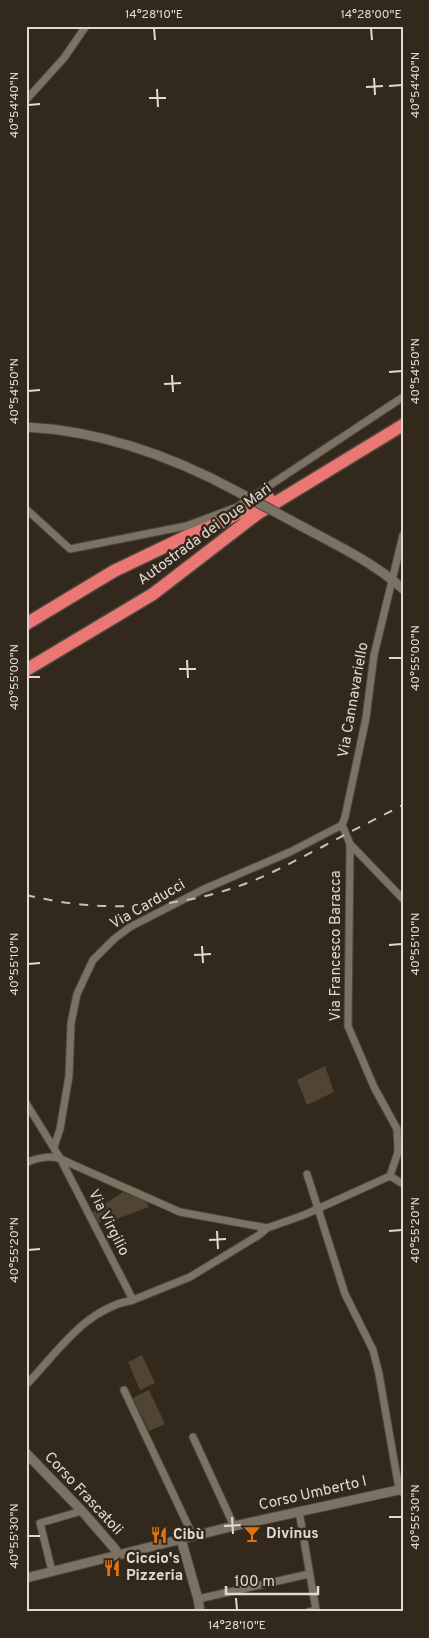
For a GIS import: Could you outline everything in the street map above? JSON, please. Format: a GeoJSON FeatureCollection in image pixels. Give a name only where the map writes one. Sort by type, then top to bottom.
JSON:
{"type":"FeatureCollection","features":[{"type":"Feature","properties":{"kind":"highway","name":"Autostrada dei Due Mari"},"geometry":{"type":"LineString","coordinates":[[26,624],[114,571],[244,511],[403,416]]}},
{"type":"Feature","properties":{"kind":"highway","name":"Autostrada dei Due Mari"},"geometry":{"type":"LineString","coordinates":[[26,670],[152,594],[257,514],[403,425]]}},
{"type":"Feature","properties":{"kind":"street"},"geometry":{"type":"LineString","coordinates":[[26,100],[64,58],[86,26]]}},
{"type":"Feature","properties":{"kind":"street"},"geometry":{"type":"LineString","coordinates":[[26,509],[70,549],[186,526],[237,507],[403,397]]}},
{"type":"Feature","properties":{"kind":"street"},"geometry":{"type":"LineString","coordinates":[[26,427],[66,431],[116,441],[192,468],[350,553],[403,589]]}},
{"type":"Feature","properties":{"kind":"street","name":"Via Cannavariello"},"geometry":{"type":"LineString","coordinates":[[342,825],[346,816],[369,702],[374,655],[403,535]]}},
{"type":"Feature","properties":{"kind":"street","name":"Via Francesco Baracca"},"geometry":{"type":"LineString","coordinates":[[342,825],[350,844],[348,1026],[374,1087],[396,1129],[398,1152],[390,1176]]}},
{"type":"Feature","properties":{"kind":"street","name":"Via Carducci"},"geometry":{"type":"LineString","coordinates":[[54,1147],[60,1129],[68,1076],[71,1023],[77,994],[94,960],[114,939],[130,927],[202,890],[290,852],[342,825]]}},
{"type":"Feature","properties":{"kind":"street"},"geometry":{"type":"LineString","coordinates":[[350,844],[403,899]]}},
{"type":"Feature","properties":{"kind":"street","name":"Via Virgilio"},"geometry":{"type":"LineString","coordinates":[[26,1103],[60,1158],[132,1300]]}},
{"type":"Feature","properties":{"kind":"street"},"geometry":{"type":"LineString","coordinates":[[26,1164],[30,1161],[48,1157],[60,1158],[180,1212],[267,1228]]}},
{"type":"Feature","properties":{"kind":"street"},"geometry":{"type":"LineString","coordinates":[[308,1174],[345,1294],[373,1350],[402,1490]]}},
{"type":"Feature","properties":{"kind":"street"},"geometry":{"type":"LineString","coordinates":[[26,1385],[72,1334],[92,1316],[122,1302],[168,1286],[205,1268],[259,1236],[267,1228],[304,1215],[390,1176],[403,1184]]}},
{"type":"Feature","properties":{"kind":"street"},"geometry":{"type":"LineString","coordinates":[[124,1390],[194,1536]]}},
{"type":"Feature","properties":{"kind":"street"},"geometry":{"type":"LineString","coordinates":[[193,1437],[234,1526]]}},
{"type":"Feature","properties":{"kind":"street","name":"Corso Frascatoli"},"geometry":{"type":"LineString","coordinates":[[26,1452],[82,1511],[115,1548],[118,1554]]}},
{"type":"Feature","properties":{"kind":"street","name":"Corso Umberto I"},"geometry":{"type":"LineString","coordinates":[[26,1578],[234,1526],[402,1490]]}},
{"type":"Feature","properties":{"kind":"street"},"geometry":{"type":"LineString","coordinates":[[52,1572],[40,1523],[82,1511]]}},
{"type":"Feature","properties":{"kind":"street"},"geometry":{"type":"LineString","coordinates":[[299,1511],[316,1610],[308,1612]]}},
{"type":"Feature","properties":{"kind":"street"},"geometry":{"type":"LineString","coordinates":[[181,1539],[200,1612]]}},
{"type":"Feature","properties":{"kind":"street"},"geometry":{"type":"LineString","coordinates":[[198,1599],[309,1574]]}},
{"type":"Feature","properties":{"kind":"shaded area"},"geometry":{"type":"Polygon","coordinates":[[[325,1066],[334,1092],[307,1105],[297,1080],[325,1066]]]}},
{"type":"Feature","properties":{"kind":"shaded area"},"geometry":{"type":"Polygon","coordinates":[[[123,1192],[146,1201],[149,1207],[114,1220],[113,1216],[95,1224],[91,1213],[123,1192]]]}},
{"type":"Feature","properties":{"kind":"shaded area"},"geometry":{"type":"Polygon","coordinates":[[[142,1355],[155,1383],[140,1390],[128,1362],[142,1355]]]}},
{"type":"Feature","properties":{"kind":"shaded area"},"geometry":{"type":"Polygon","coordinates":[[[149,1390],[165,1424],[149,1431],[133,1398],[149,1390]]]}},
{"type":"Feature","properties":{"kind":"railway"},"geometry":{"type":"LineString","coordinates":[[26,895],[54,901],[111,906],[139,906],[195,898],[223,891],[259,878],[403,805]]}},
{"type":"Feature","properties":{"kind":"place","name":"Divinus"},"geometry":{"type":"Point","coordinates":[252,1534]}},
{"type":"Feature","properties":{"kind":"place","name":"Cibù"},"geometry":{"type":"Point","coordinates":[159,1535]}},
{"type":"Feature","properties":{"kind":"place","name":"Ciccio's Pizzeria"},"geometry":{"type":"Point","coordinates":[112,1568]}}]}
